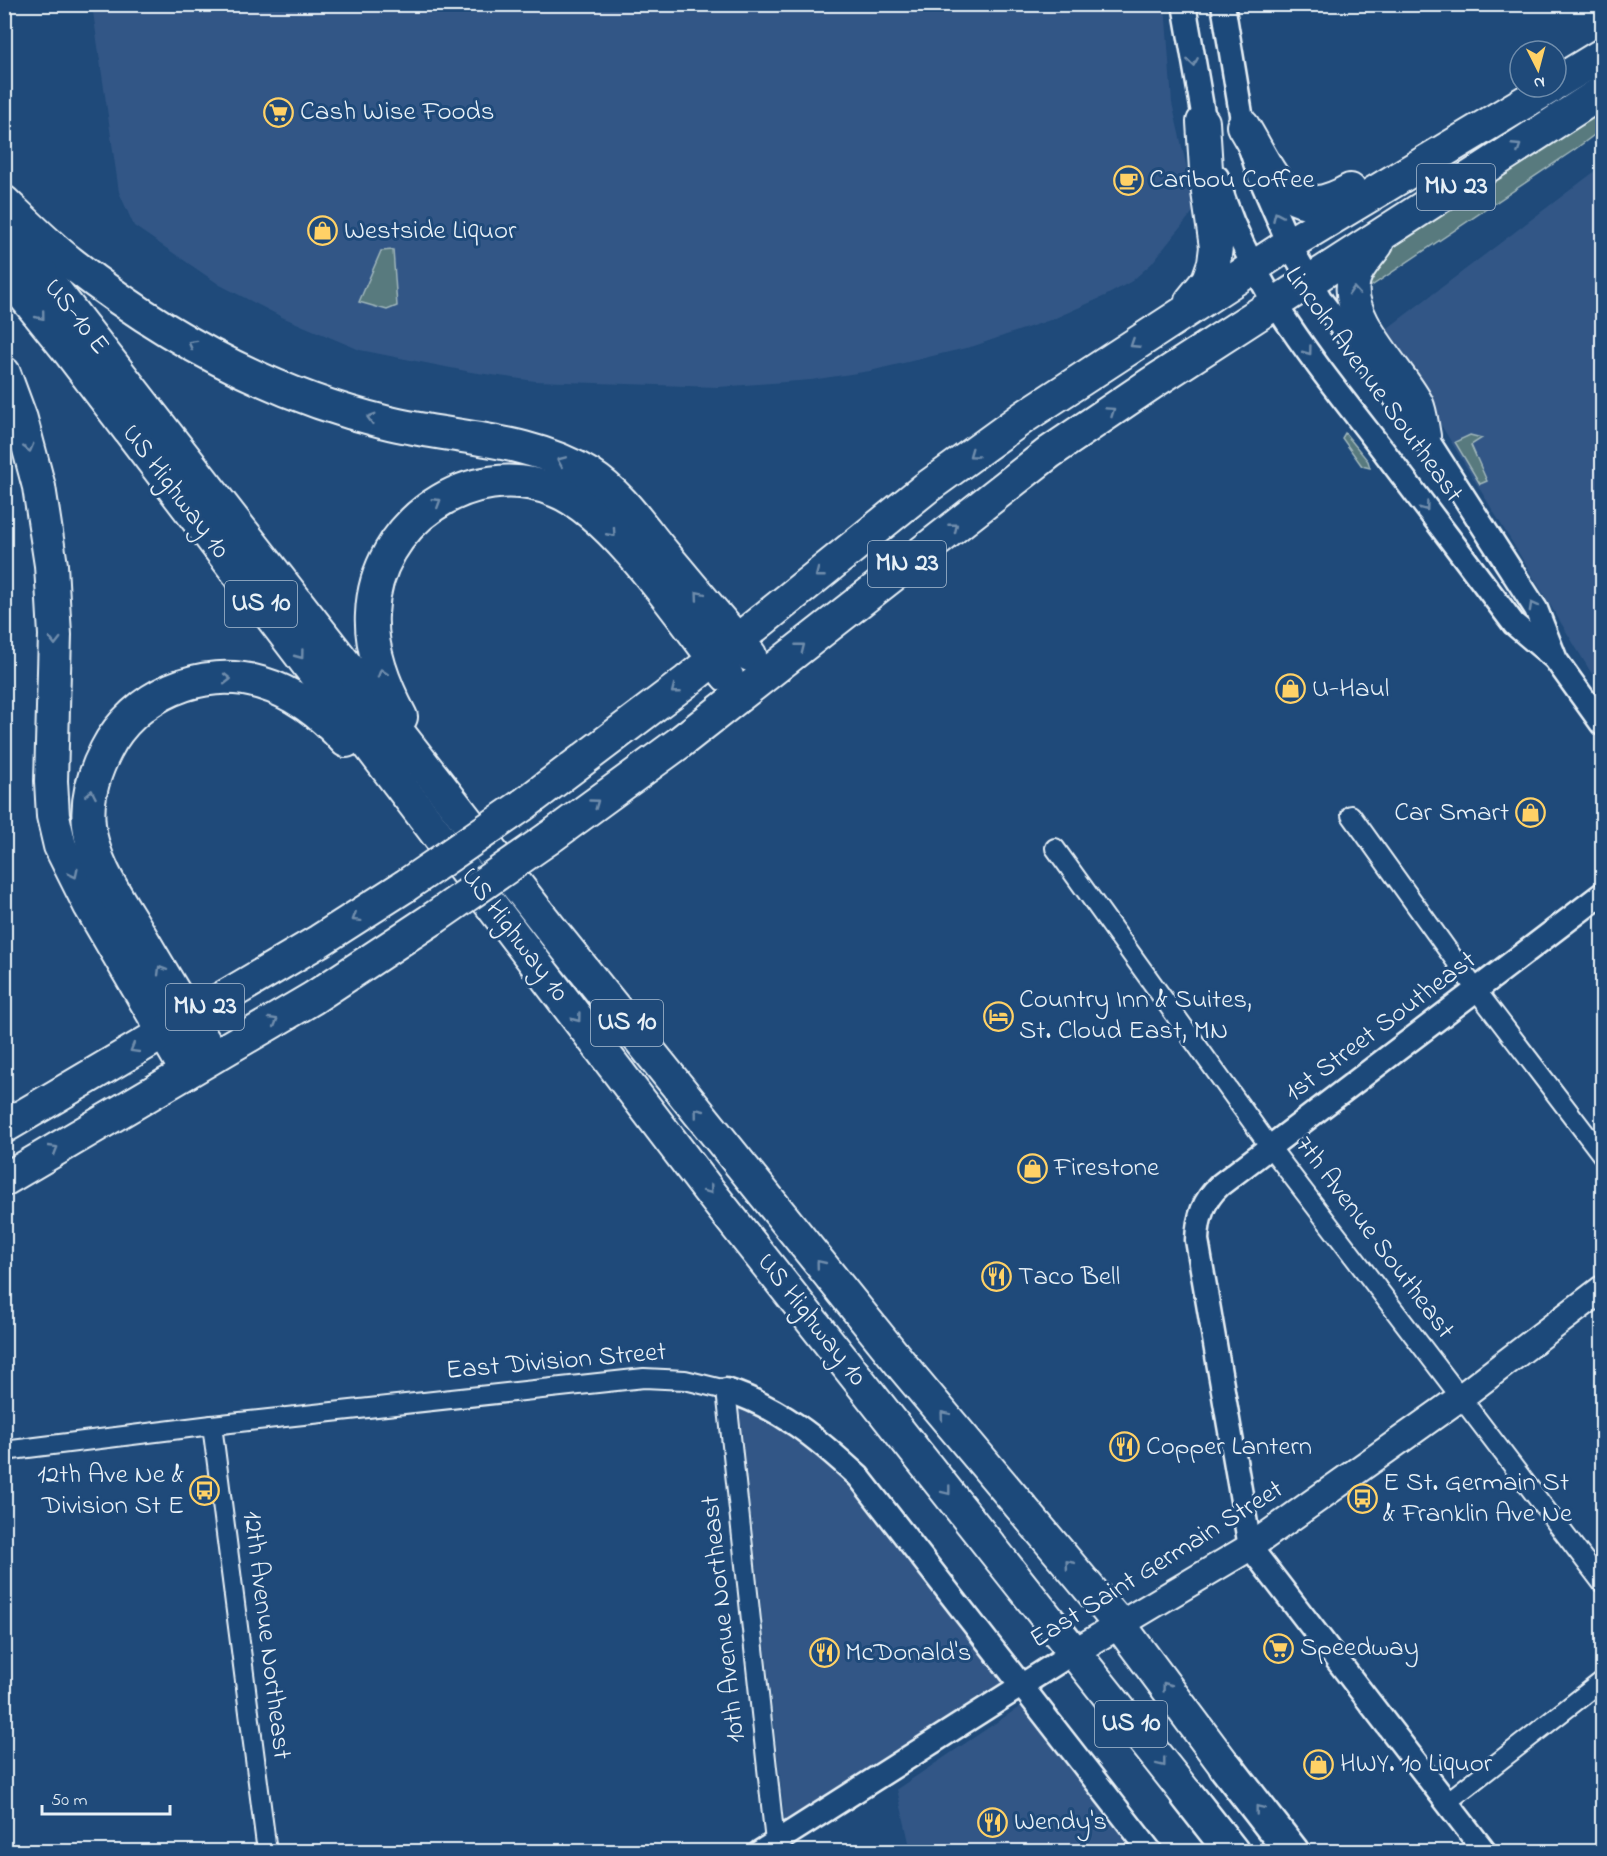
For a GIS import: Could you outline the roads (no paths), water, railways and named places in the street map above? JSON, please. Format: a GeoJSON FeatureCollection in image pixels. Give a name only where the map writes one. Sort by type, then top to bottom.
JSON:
{"type":"FeatureCollection","features":[{"type":"Feature","properties":{"kind":"highway"},"geometry":{"type":"LineString","coordinates":[[1568,76],[1602,55]]}},
{"type":"Feature","properties":{"kind":"highway","name":"MN 23"},"geometry":{"type":"LineString","coordinates":[[4,1180],[313,998],[434,918],[549,838],[741,694],[1050,452],[1275,303],[1602,92]]}},
{"type":"Feature","properties":{"kind":"highway","name":"MN 23"},"geometry":{"type":"LineString","coordinates":[[4,1127],[405,886],[523,805],[725,650],[934,482],[1024,417],[1289,244],[1530,99]]}},
{"type":"Feature","properties":{"kind":"highway"},"geometry":{"type":"LineString","coordinates":[[1168,323],[1201,291],[1214,263],[1216,247],[1207,185],[1203,122]]}},
{"type":"Feature","properties":{"kind":"highway"},"geometry":{"type":"LineString","coordinates":[[1243,126],[1275,178],[1295,200],[1314,204],[1334,199],[1440,138],[1483,128]]}},
{"type":"Feature","properties":{"kind":"highway"},"geometry":{"type":"LineString","coordinates":[[4,202],[71,263],[145,316],[199,348],[267,383],[309,399],[384,422],[538,451],[591,476],[614,495],[638,521],[725,650],[741,694]]}},
{"type":"Feature","properties":{"kind":"highway","name":"US-10 E"},"geometry":{"type":"LineString","coordinates":[[4,225],[148,410]]}},
{"type":"Feature","properties":{"kind":"highway"},"geometry":{"type":"LineString","coordinates":[[1385,233],[1354,276],[1352,289],[1356,307],[1366,329],[1403,380],[1418,406],[1424,436]]}},
{"type":"Feature","properties":{"kind":"highway","name":"US Highway 10"},"geometry":{"type":"LineString","coordinates":[[4,271],[71,354],[710,1191],[1074,1652]]}},
{"type":"Feature","properties":{"kind":"highway"},"geometry":{"type":"LineString","coordinates":[[4,373],[31,453],[46,519],[56,635],[51,781],[53,816],[60,846],[72,871],[200,1064]]}},
{"type":"Feature","properties":{"kind":"highway","name":"US Highway 10"},"geometry":{"type":"LineString","coordinates":[[148,410],[462,815],[905,1369],[1120,1625]]}},
{"type":"Feature","properties":{"kind":"highway"},"geometry":{"type":"LineString","coordinates":[[462,815],[393,702],[378,658],[372,615],[379,575],[386,557],[409,524],[437,502],[471,487],[515,482],[532,483],[573,499],[592,513],[725,650],[767,674]]}},
{"type":"Feature","properties":{"kind":"highway"},"geometry":{"type":"LineString","coordinates":[[176,1025],[103,872],[91,840],[89,825],[90,795],[95,774],[111,739],[134,713],[163,693],[200,681],[239,679],[259,682],[299,700],[336,730],[460,865]]}},
{"type":"Feature","properties":{"kind":"highway","name":"US 10"},"geometry":{"type":"LineString","coordinates":[[1120,1625],[1292,1851]]}},
{"type":"Feature","properties":{"kind":"highway","name":"US 10"},"geometry":{"type":"LineString","coordinates":[[1074,1652],[1232,1851]]}},
{"type":"Feature","properties":{"kind":"main road","name":"East Saint Germain Street"},"geometry":{"type":"LineString","coordinates":[[1074,1652],[1250,1547],[1461,1397],[1602,1289]]}},
{"type":"Feature","properties":{"kind":"street","name":"Lincoln Avenue Southeast"},"geometry":{"type":"LineString","coordinates":[[1184,4],[1203,122],[1226,208],[1254,266],[1288,326],[1514,624],[1556,660],[1602,724]]}},
{"type":"Feature","properties":{"kind":"street","name":"Lincoln Avenue Southeast"},"geometry":{"type":"LineString","coordinates":[[1223,4],[1243,126],[1258,175],[1289,244],[1322,302],[1424,436],[1536,609],[1556,660]]}},
{"type":"Feature","properties":{"kind":"street"},"geometry":{"type":"LineString","coordinates":[[1351,815],[1476,991],[1602,1155]]}},
{"type":"Feature","properties":{"kind":"street","name":"7th Avenue Southeast"},"geometry":{"type":"LineString","coordinates":[[1055,849],[1270,1147],[1602,1583]]}},
{"type":"Feature","properties":{"kind":"street","name":"1st Street Southeast"},"geometry":{"type":"LineString","coordinates":[[1250,1547],[1197,1240],[1201,1211],[1210,1194],[1602,894]]}},
{"type":"Feature","properties":{"kind":"street","name":"East Division Street"},"geometry":{"type":"LineString","coordinates":[[4,1451],[212,1425],[644,1378],[685,1380],[726,1390],[763,1404],[784,1416],[809,1433],[859,1478],[1151,1851]]}},
{"type":"Feature","properties":{"kind":"street","name":"10th Avenue Northeast"},"geometry":{"type":"LineString","coordinates":[[726,1390],[767,1847]]}},
{"type":"Feature","properties":{"kind":"street","name":"12th Avenue Northeast"},"geometry":{"type":"LineString","coordinates":[[212,1425],[267,1851]]}},
{"type":"Feature","properties":{"kind":"street"},"geometry":{"type":"LineString","coordinates":[[1250,1547],[1485,1851]]}},
{"type":"Feature","properties":{"kind":"street","name":"East Saint Germain Street"},"geometry":{"type":"LineString","coordinates":[[767,1847],[1074,1652]]}},
{"type":"Feature","properties":{"kind":"street"},"geometry":{"type":"LineString","coordinates":[[1447,1802],[1602,1681]]}},
{"type":"Feature","properties":{"kind":"place","name":"Cash Wise Foods"},"geometry":{"type":"Point","coordinates":[279,112]}},
{"type":"Feature","properties":{"kind":"place","name":"Caribou Coffee"},"geometry":{"type":"Point","coordinates":[1128,180]}},
{"type":"Feature","properties":{"kind":"place","name":"Westside Liquor"},"geometry":{"type":"Point","coordinates":[323,231]}},
{"type":"Feature","properties":{"kind":"place","name":"U-Haul"},"geometry":{"type":"Point","coordinates":[1291,689]}},
{"type":"Feature","properties":{"kind":"place","name":"Car Smart"},"geometry":{"type":"Point","coordinates":[1530,813]}},
{"type":"Feature","properties":{"kind":"place","name":"Country Inn & Suites, St. Cloud East, MN"},"geometry":{"type":"Point","coordinates":[998,1016]}},
{"type":"Feature","properties":{"kind":"place","name":"Firestone"},"geometry":{"type":"Point","coordinates":[1033,1168]}},
{"type":"Feature","properties":{"kind":"place","name":"Taco Bell"},"geometry":{"type":"Point","coordinates":[997,1277]}},
{"type":"Feature","properties":{"kind":"place","name":"Copper Lantern"},"geometry":{"type":"Point","coordinates":[1125,1447]}},
{"type":"Feature","properties":{"kind":"place","name":"12th Ave Ne & Division St E"},"geometry":{"type":"Point","coordinates":[205,1491]}},
{"type":"Feature","properties":{"kind":"place","name":"E St. Germain St & Franklin Ave Ne"},"geometry":{"type":"Point","coordinates":[1362,1499]}},
{"type":"Feature","properties":{"kind":"place","name":"Speedway"},"geometry":{"type":"Point","coordinates":[1279,1648]}},
{"type":"Feature","properties":{"kind":"place","name":"McDonald's"},"geometry":{"type":"Point","coordinates":[824,1653]}},
{"type":"Feature","properties":{"kind":"place","name":"HWY. 10 Liquor"},"geometry":{"type":"Point","coordinates":[1319,1764]}},
{"type":"Feature","properties":{"kind":"place","name":"Wendy's"},"geometry":{"type":"Point","coordinates":[993,1822]}}]}
